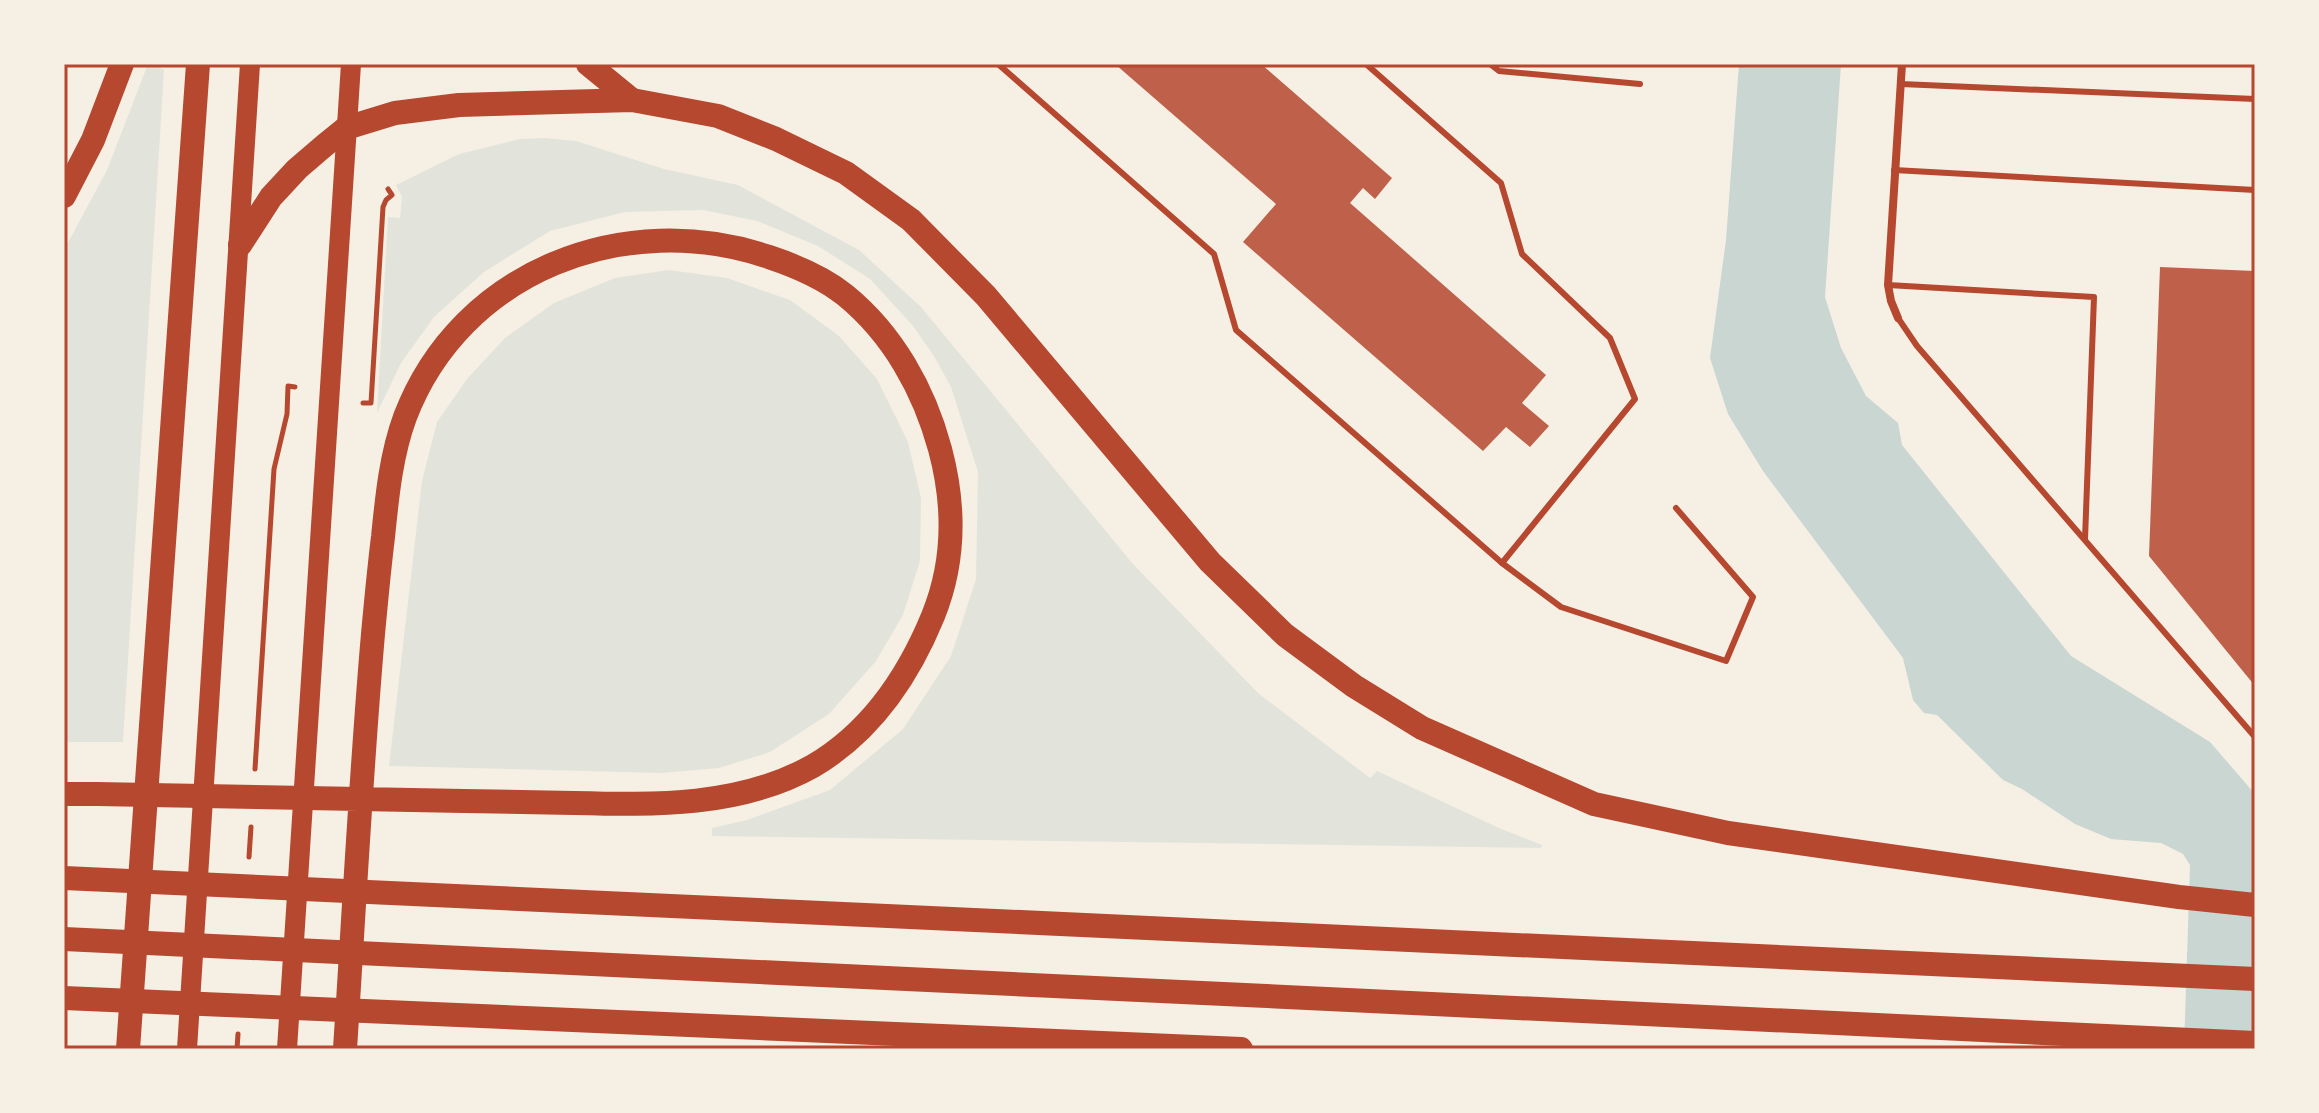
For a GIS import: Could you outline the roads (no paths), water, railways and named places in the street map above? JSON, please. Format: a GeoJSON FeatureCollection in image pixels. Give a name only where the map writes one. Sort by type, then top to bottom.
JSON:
{"type":"FeatureCollection","features":[{"type":"Feature","properties":{"kind":"highway"},"geometry":{"type":"LineString","coordinates":[[64,196],[93,140],[122,64]]}},
{"type":"Feature","properties":{"kind":"highway"},"geometry":{"type":"LineString","coordinates":[[128,1049],[198,64]]}},
{"type":"Feature","properties":{"kind":"highway"},"geometry":{"type":"LineString","coordinates":[[588,64],[632,100]]}},
{"type":"Feature","properties":{"kind":"highway"},"geometry":{"type":"LineString","coordinates":[[240,245],[271,197],[288,178],[346,128],[374,119],[415,109],[632,100],[718,116],[776,139],[846,173],[911,220],[986,296],[1210,562],[1285,635],[1354,686],[1422,728],[1594,804],[1728,833],[2255,905]]}},
{"type":"Feature","properties":{"kind":"highway"},"geometry":{"type":"LineString","coordinates":[[64,794],[97,794],[408,800],[658,804],[700,802],[733,796],[811,767],[841,747],[886,703],[905,674],[921,645],[945,581],[952,522],[949,490],[933,423],[907,367],[876,325],[842,292],[785,262],[746,249],[676,239],[614,245],[583,252],[512,286],[458,329],[437,359],[417,391],[405,419],[388,493],[367,710],[345,1049]]}},
{"type":"Feature","properties":{"kind":"highway"},"geometry":{"type":"LineString","coordinates":[[64,878],[2248,981]]}},
{"type":"Feature","properties":{"kind":"highway"},"geometry":{"type":"LineString","coordinates":[[76,940],[2255,1043]]}},
{"type":"Feature","properties":{"kind":"highway"},"geometry":{"type":"LineString","coordinates":[[74,998],[1241,1049]]}},
{"type":"Feature","properties":{"kind":"main road"},"geometry":{"type":"LineString","coordinates":[[187,1049],[250,64]]}},
{"type":"Feature","properties":{"kind":"main road"},"geometry":{"type":"LineString","coordinates":[[287,1049],[351,64]]}},
{"type":"Feature","properties":{"kind":"street"},"geometry":{"type":"LineString","coordinates":[[1898,318],[1888,285],[1902,64]]}},
{"type":"Feature","properties":{"kind":"lane"},"geometry":{"type":"LineString","coordinates":[[998,64],[1214,254],[1236,330],[1502,563],[1561,607],[1726,661],[1753,597],[1676,508]]}},
{"type":"Feature","properties":{"kind":"lane"},"geometry":{"type":"LineString","coordinates":[[1366,64],[1501,183],[1522,254],[1610,338],[1635,399],[1502,563]]}},
{"type":"Feature","properties":{"kind":"lane"},"geometry":{"type":"LineString","coordinates":[[1490,64],[1499,71],[1640,84]]}},
{"type":"Feature","properties":{"kind":"lane"},"geometry":{"type":"LineString","coordinates":[[1901,84],[2255,99]]}},
{"type":"Feature","properties":{"kind":"lane"},"geometry":{"type":"LineString","coordinates":[[1894,170],[2255,190]]}},
{"type":"Feature","properties":{"kind":"lane"},"geometry":{"type":"LineString","coordinates":[[1888,285],[2094,297],[2085,539]]}},
{"type":"Feature","properties":{"kind":"lane"},"geometry":{"type":"LineString","coordinates":[[1898,318],[1917,346],[2255,737]]}}]}
